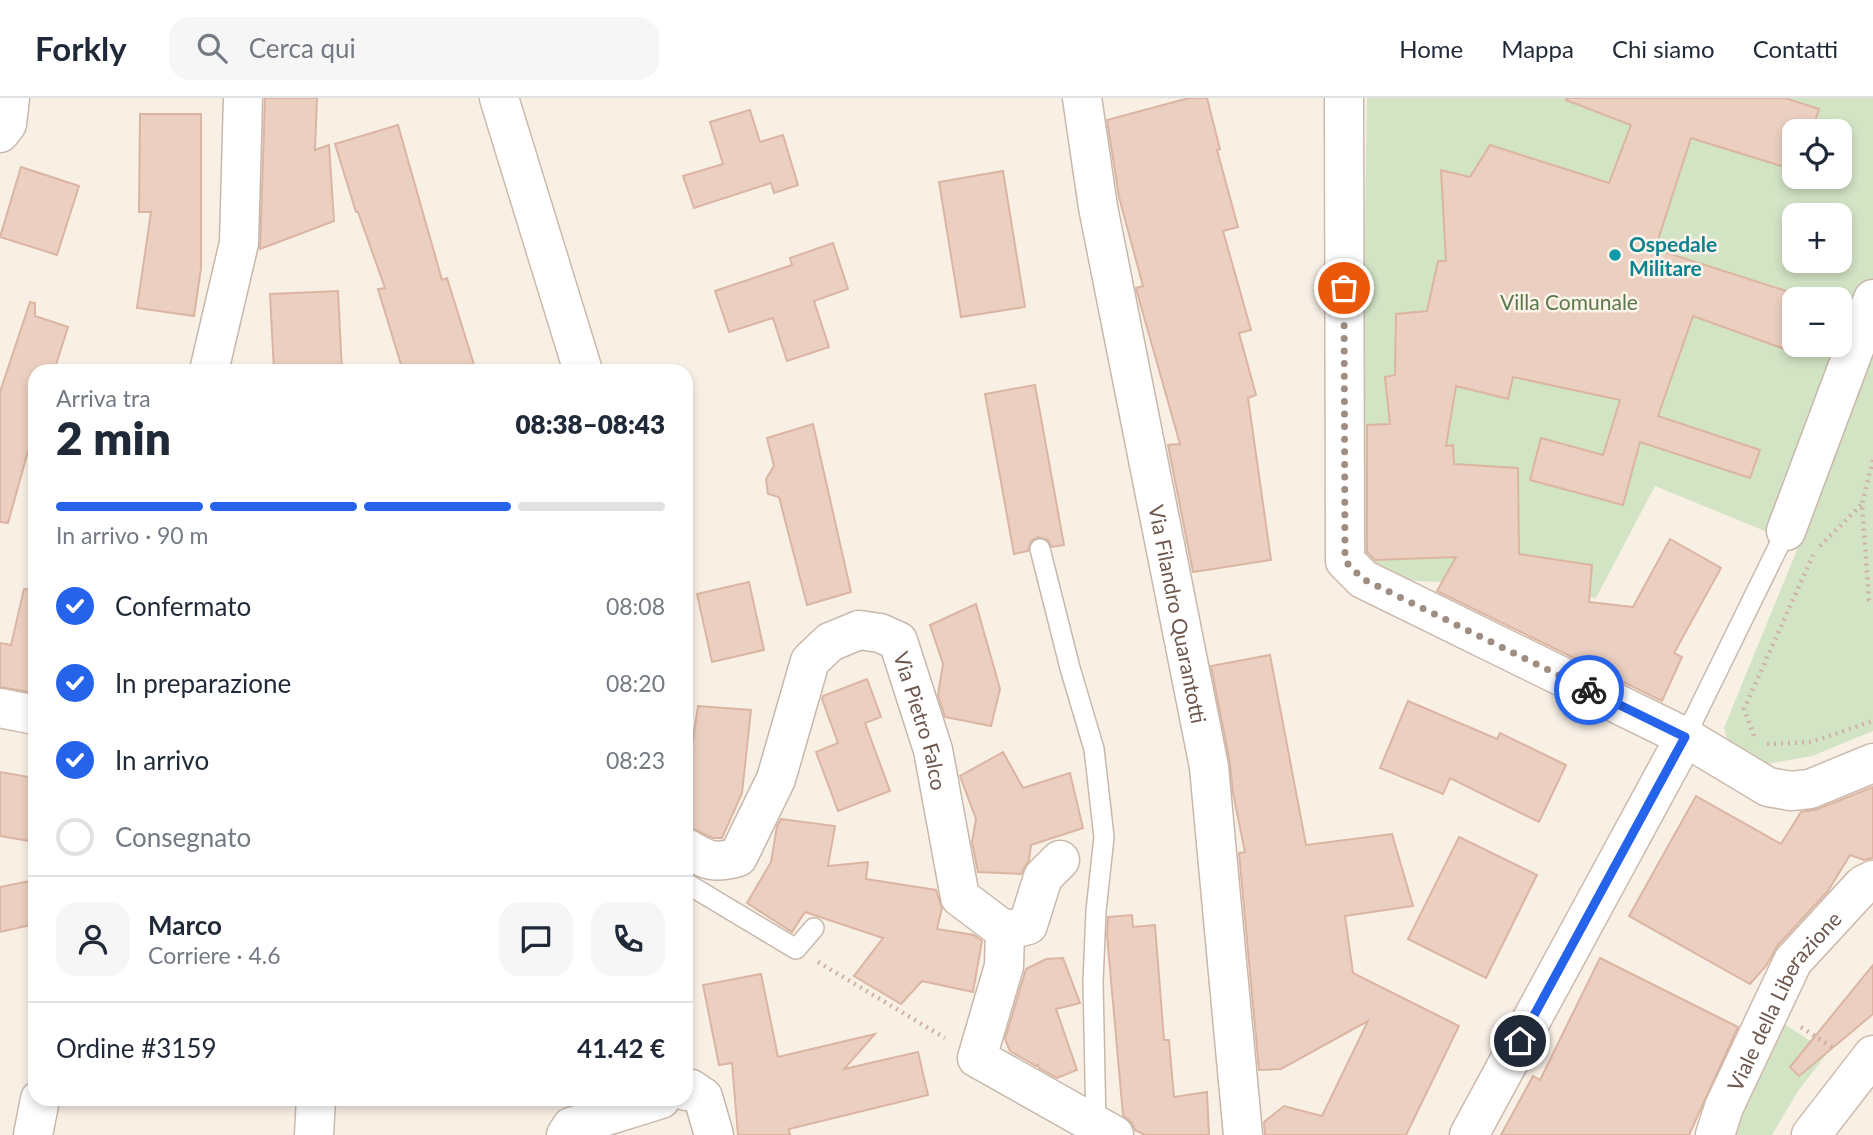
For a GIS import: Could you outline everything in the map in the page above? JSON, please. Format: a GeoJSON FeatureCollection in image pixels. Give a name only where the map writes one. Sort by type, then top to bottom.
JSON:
{"type":"FeatureCollection","features":[{"type":"Feature","properties":{"kind":"street"},"geometry":{"type":"LineString","coordinates":[[0,133],[7,124],[9,98]]}},
{"type":"Feature","properties":{"kind":"street"},"geometry":{"type":"LineString","coordinates":[[211,364],[239,243],[243,98]]}},
{"type":"Feature","properties":{"kind":"street"},"geometry":{"type":"LineString","coordinates":[[499,98],[581,364]]}},
{"type":"Feature","properties":{"kind":"street","name":"Via Filandro Quarantotti"},"geometry":{"type":"LineString","coordinates":[[1082,98],[1098,207],[1209,767],[1243,1135]]}},
{"type":"Feature","properties":{"kind":"street"},"geometry":{"type":"LineString","coordinates":[[1344,98],[1345,561],[1363,579],[1685,737],[1768,787],[1791,791],[1810,789],[1873,763]]}},
{"type":"Feature","properties":{"kind":"street"},"geometry":{"type":"LineString","coordinates":[[1786,531],[1873,299]]}},
{"type":"Feature","properties":{"kind":"street","name":"Via Pietro Falco"},"geometry":{"type":"LineString","coordinates":[[693,852],[720,862],[738,857],[776,779],[810,661],[830,642],[859,630],[880,633],[898,641],[933,750],[960,897],[1005,931]]}},
{"type":"Feature","properties":{"kind":"street"},"geometry":{"type":"LineString","coordinates":[[0,708],[28,714]]}},
{"type":"Feature","properties":{"kind":"street"},"geometry":{"type":"LineString","coordinates":[[1469,1135],[1685,737]]}},
{"type":"Feature","properties":{"kind":"street"},"geometry":{"type":"LineString","coordinates":[[1060,860],[1043,877],[1028,925],[1005,931],[1004,966],[977,1058],[1105,1130]]}},
{"type":"Feature","properties":{"kind":"street","name":"Viale della Liberazione"},"geometry":{"type":"LineString","coordinates":[[1716,1135],[1724,1107],[1793,961],[1863,885],[1873,880]]}},
{"type":"Feature","properties":{"kind":"street"},"geometry":{"type":"LineString","coordinates":[[1811,1135],[1873,1055]]}},
{"type":"Feature","properties":{"kind":"street"},"geometry":{"type":"LineString","coordinates":[[693,1090],[703,1097],[714,1135]]}},
{"type":"Feature","properties":{"kind":"street"},"geometry":{"type":"LineString","coordinates":[[33,1135],[39,1106]]}},
{"type":"Feature","properties":{"kind":"street"},"geometry":{"type":"LineString","coordinates":[[314,1135],[316,1106]]}},
{"type":"Feature","properties":{"kind":"street"},"geometry":{"type":"LineString","coordinates":[[566,1135],[570,1127],[638,1106]]}},
{"type":"Feature","properties":{"kind":"lane"},"geometry":{"type":"LineString","coordinates":[[1685,737],[1786,531]]}},
{"type":"Feature","properties":{"kind":"lane"},"geometry":{"type":"LineString","coordinates":[[1040,549],[1094,750],[1104,836],[1096,911],[1093,982],[1105,1130]]}},
{"type":"Feature","properties":{"kind":"lane"},"geometry":{"type":"LineString","coordinates":[[693,887],[796,949],[814,928]]}},
{"type":"Feature","properties":{"kind":"path"},"geometry":{"type":"LineString","coordinates":[[1873,460],[1862,504],[1869,600],[1873,603]]}},
{"type":"Feature","properties":{"kind":"path"},"geometry":{"type":"LineString","coordinates":[[1862,504],[1816,550],[1744,709],[1757,745],[1811,742],[1873,721]]}},
{"type":"Feature","properties":{"kind":"path"},"geometry":{"type":"LineString","coordinates":[[796,949],[977,1058]]}},
{"type":"Feature","properties":{"kind":"path"},"geometry":{"type":"LineString","coordinates":[[1799,1026],[1834,1048]]}},
{"type":"Feature","properties":{"kind":"green space","name":"Villa Comunale"},"geometry":{"type":"Polygon","coordinates":[[[1367,98],[1873,98],[1873,731],[1812,756],[1762,765],[1730,749],[1724,728],[1799,545],[1655,486],[1596,598],[1487,585],[1386,579],[1359,552],[1367,98]]]}},
{"type":"Feature","properties":{"kind":"green space"},"geometry":{"type":"Polygon","coordinates":[[[1784,1024],[1828,1052],[1798,1091],[1772,1135],[1733,1135],[1739,1114],[1784,1024]]]}},
{"type":"Feature","properties":{"kind":"building"},"geometry":{"type":"Polygon","coordinates":[[[265,98],[317,98],[315,150],[329,145],[334,221],[260,249],[265,98]]]}},
{"type":"Feature","properties":{"kind":"building"},"geometry":{"type":"Polygon","coordinates":[[[1189,98],[1207,98],[1220,149],[1217,150],[1238,227],[1223,231],[1251,330],[1239,333],[1256,395],[1248,398],[1271,560],[1193,572],[1168,445],[1180,444],[1136,288],[1143,286],[1119,197],[1107,120],[1189,98]]]}},
{"type":"Feature","properties":{"kind":"building"},"geometry":{"type":"Polygon","coordinates":[[[1785,98],[1819,109],[1816,119],[1782,119],[1782,166],[1691,138],[1655,249],[1782,290],[1782,348],[1693,316],[1658,416],[1760,450],[1750,478],[1640,442],[1623,505],[1530,480],[1541,438],[1603,455],[1620,400],[1513,377],[1508,399],[1456,386],[1446,446],[1453,445],[1454,464],[1518,468],[1519,554],[1592,565],[1589,602],[1633,607],[1670,539],[1721,568],[1674,653],[1682,657],[1662,701],[1437,591],[1456,557],[1375,560],[1367,552],[1367,425],[1390,424],[1385,377],[1395,375],[1396,314],[1427,311],[1438,261],[1446,261],[1441,170],[1470,177],[1490,145],[1609,183],[1631,125],[1566,100],[1785,98]]]}},
{"type":"Feature","properties":{"kind":"building"},"geometry":{"type":"Polygon","coordinates":[[[750,110],[760,142],[783,135],[798,185],[774,193],[771,183],[694,208],[683,176],[723,164],[710,122],[750,110]]]}},
{"type":"Feature","properties":{"kind":"building"},"geometry":{"type":"Polygon","coordinates":[[[140,114],[201,114],[201,268],[194,316],[137,308],[151,212],[139,212],[140,114]]]}},
{"type":"Feature","properties":{"kind":"building"},"geometry":{"type":"Polygon","coordinates":[[[398,125],[442,280],[447,278],[474,364],[401,364],[378,289],[385,288],[356,212],[335,144],[398,125]]]}},
{"type":"Feature","properties":{"kind":"building"},"geometry":{"type":"Polygon","coordinates":[[[21,167],[79,186],[57,255],[0,237],[21,167]]]}},
{"type":"Feature","properties":{"kind":"building"},"geometry":{"type":"Polygon","coordinates":[[[1003,171],[1025,307],[961,317],[939,182],[1003,171]]]}},
{"type":"Feature","properties":{"kind":"building"},"geometry":{"type":"Polygon","coordinates":[[[833,243],[848,289],[814,301],[829,347],[787,361],[773,318],[729,332],[715,291],[792,265],[790,258],[833,243]]]}},
{"type":"Feature","properties":{"kind":"building"},"geometry":{"type":"Polygon","coordinates":[[[338,291],[342,364],[274,364],[270,294],[338,291]]]}},
{"type":"Feature","properties":{"kind":"building"},"geometry":{"type":"Polygon","coordinates":[[[30,302],[35,303],[35,316],[68,327],[56,364],[28,364],[28,451],[8,523],[0,522],[0,392],[30,302]]]}},
{"type":"Feature","properties":{"kind":"building"},"geometry":{"type":"Polygon","coordinates":[[[1035,385],[1064,545],[1052,547],[1048,540],[1038,537],[1031,541],[1028,551],[1014,554],[985,394],[1035,385]]]}},
{"type":"Feature","properties":{"kind":"building"},"geometry":{"type":"Polygon","coordinates":[[[813,424],[851,592],[807,605],[779,497],[768,494],[766,479],[774,466],[767,438],[813,424]]]}},
{"type":"Feature","properties":{"kind":"building"},"geometry":{"type":"Polygon","coordinates":[[[749,582],[764,650],[712,662],[697,594],[749,582]]]}},
{"type":"Feature","properties":{"kind":"building"},"geometry":{"type":"Polygon","coordinates":[[[24,589],[28,589],[28,692],[0,687],[0,643],[11,645],[24,589]]]}},
{"type":"Feature","properties":{"kind":"building"},"geometry":{"type":"Polygon","coordinates":[[[976,604],[1000,689],[991,726],[945,717],[938,695],[943,664],[930,625],[976,604]]]}},
{"type":"Feature","properties":{"kind":"building"},"geometry":{"type":"Polygon","coordinates":[[[1270,655],[1306,845],[1392,834],[1413,906],[1345,916],[1353,973],[1459,1026],[1406,1135],[1265,1135],[1264,1122],[1284,1106],[1322,1116],[1368,1021],[1281,1069],[1259,1070],[1239,853],[1245,852],[1211,666],[1270,655]]]}},
{"type":"Feature","properties":{"kind":"building"},"geometry":{"type":"Polygon","coordinates":[[[867,679],[881,717],[865,723],[890,791],[838,811],[816,752],[838,743],[822,699],[823,696],[867,679]]]}},
{"type":"Feature","properties":{"kind":"building"},"geometry":{"type":"Polygon","coordinates":[[[1408,701],[1497,739],[1500,733],[1566,765],[1539,822],[1450,778],[1443,794],[1380,768],[1408,701]]]}},
{"type":"Feature","properties":{"kind":"building"},"geometry":{"type":"Polygon","coordinates":[[[698,706],[751,710],[742,793],[722,838],[713,838],[693,829],[693,739],[698,706]]]}},
{"type":"Feature","properties":{"kind":"building"},"geometry":{"type":"Polygon","coordinates":[[[1003,752],[1023,788],[1070,773],[1083,828],[1031,845],[1029,860],[1021,874],[978,872],[972,842],[976,819],[960,776],[1003,752]]]}},
{"type":"Feature","properties":{"kind":"building"},"geometry":{"type":"Polygon","coordinates":[[[0,772],[28,777],[28,841],[0,836],[0,772]]]}},
{"type":"Feature","properties":{"kind":"building"},"geometry":{"type":"Polygon","coordinates":[[[1873,787],[1873,858],[1864,860],[1850,855],[1828,891],[1777,946],[1766,966],[1750,984],[1629,916],[1696,796],[1781,844],[1801,812],[1818,809],[1873,787]]]}},
{"type":"Feature","properties":{"kind":"building"},"geometry":{"type":"Polygon","coordinates":[[[781,819],[835,826],[828,866],[868,862],[866,879],[936,890],[942,908],[937,929],[974,935],[982,941],[973,992],[922,981],[901,1004],[854,976],[883,938],[805,912],[792,932],[747,903],[771,862],[777,826],[781,819]]]}},
{"type":"Feature","properties":{"kind":"building"},"geometry":{"type":"Polygon","coordinates":[[[1459,837],[1537,875],[1486,978],[1408,939],[1459,837]]]}},
{"type":"Feature","properties":{"kind":"building"},"geometry":{"type":"Polygon","coordinates":[[[28,881],[28,926],[0,932],[0,887],[28,881]]]}},
{"type":"Feature","properties":{"kind":"building"},"geometry":{"type":"Polygon","coordinates":[[[1132,915],[1133,927],[1155,925],[1164,1040],[1169,1040],[1174,1097],[1207,1092],[1209,1135],[1145,1135],[1135,1130],[1123,1115],[1107,935],[1108,917],[1132,915]]]}},
{"type":"Feature","properties":{"kind":"building"},"geometry":{"type":"Polygon","coordinates":[[[1063,958],[1080,1003],[1056,1009],[1077,1070],[1057,1078],[1010,1051],[1005,1039],[1026,969],[1046,959],[1063,958]]]}},
{"type":"Feature","properties":{"kind":"building"},"geometry":{"type":"Polygon","coordinates":[[[1600,958],[1738,1027],[1689,1135],[1501,1135],[1533,1076],[1540,1080],[1600,958]]]}},
{"type":"Feature","properties":{"kind":"building"},"geometry":{"type":"Polygon","coordinates":[[[1873,965],[1873,1014],[1799,1076],[1790,1067],[1873,965]]]}},
{"type":"Feature","properties":{"kind":"building"},"geometry":{"type":"Polygon","coordinates":[[[761,974],[778,1057],[875,1034],[844,1069],[918,1052],[928,1095],[789,1129],[790,1135],[738,1135],[732,1063],[719,1065],[703,985],[761,974]]]}},
{"type":"Feature","properties":{"kind":"way so far"},"geometry":{"type":"LineString","coordinates":[[1344,288],[1345,561],[1363,579],[1589,690]]}},
{"type":"Feature","properties":{"kind":"place","name":"Ospedale Militare"},"geometry":{"type":"Point","coordinates":[1615,255]}},
{"type":"Feature","properties":{"kind":"route"},"geometry":{"type":"LineString","coordinates":[[1520,1041],[1685,737],[1589,690]]}}]}
